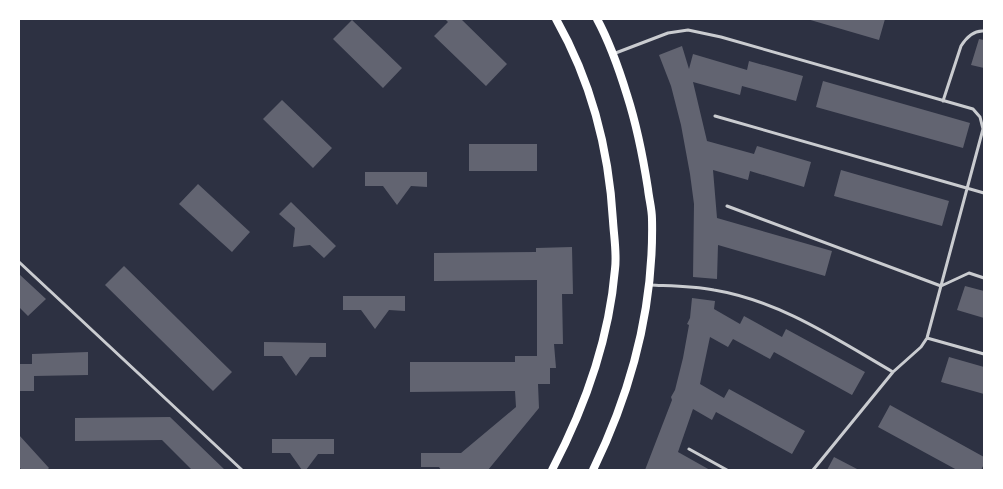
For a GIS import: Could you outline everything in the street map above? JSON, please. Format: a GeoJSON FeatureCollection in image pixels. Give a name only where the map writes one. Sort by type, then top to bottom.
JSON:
{"type":"FeatureCollection","features":[{"type":"Feature","properties":{"kind":"main road"},"geometry":{"type":"LineString","coordinates":[[552,470],[572,430],[589,388],[608,320],[615,268],[611,188],[599,122],[574,49],[556,19]]}},
{"type":"Feature","properties":{"kind":"main road"},"geometry":{"type":"LineString","coordinates":[[593,470],[608,440],[626,391],[641,337],[648,284],[652,218],[635,118],[614,54],[597,19]]}},
{"type":"Feature","properties":{"kind":"lane"},"geometry":{"type":"LineString","coordinates":[[614,54],[668,33],[688,30],[721,37],[973,109],[980,117],[983,129],[927,338],[921,347],[893,372],[813,470]]}},
{"type":"Feature","properties":{"kind":"lane"},"geometry":{"type":"LineString","coordinates":[[943,101],[961,46],[965,39],[974,33],[984,31]]}},
{"type":"Feature","properties":{"kind":"lane"},"geometry":{"type":"LineString","coordinates":[[715,116],[984,193]]}},
{"type":"Feature","properties":{"kind":"lane"},"geometry":{"type":"LineString","coordinates":[[727,206],[941,286],[969,273],[984,278]]}},
{"type":"Feature","properties":{"kind":"lane"},"geometry":{"type":"LineString","coordinates":[[19,262],[242,470]]}},
{"type":"Feature","properties":{"kind":"lane"},"geometry":{"type":"LineString","coordinates":[[648,284],[714,290],[750,299],[793,315],[893,372]]}},
{"type":"Feature","properties":{"kind":"lane"},"geometry":{"type":"LineString","coordinates":[[927,338],[984,354]]}},
{"type":"Feature","properties":{"kind":"lane"},"geometry":{"type":"LineString","coordinates":[[689,449],[727,470]]}},
{"type":"Feature","properties":{"kind":"building"},"geometry":{"type":"Polygon","coordinates":[[[445,19],[461,19],[507,64],[486,86],[434,36],[448,22],[445,19]]]}},
{"type":"Feature","properties":{"kind":"building"},"geometry":{"type":"Polygon","coordinates":[[[807,19],[885,19],[879,40],[807,19]]]}},
{"type":"Feature","properties":{"kind":"building"},"geometry":{"type":"Polygon","coordinates":[[[352,20],[402,68],[383,88],[333,39],[352,20]]]}},
{"type":"Feature","properties":{"kind":"building"},"geometry":{"type":"Polygon","coordinates":[[[979,39],[984,40],[984,68],[971,65],[979,39]]]}},
{"type":"Feature","properties":{"kind":"building"},"geometry":{"type":"Polygon","coordinates":[[[682,46],[689,69],[693,54],[747,70],[749,61],[803,76],[796,101],[742,86],[740,95],[693,82],[707,141],[754,154],[757,146],[811,162],[804,187],[750,171],[748,180],[713,170],[717,218],[832,251],[825,276],[718,245],[717,279],[693,277],[694,204],[690,174],[681,125],[671,86],[659,55],[682,46]]]}},
{"type":"Feature","properties":{"kind":"building"},"geometry":{"type":"Polygon","coordinates":[[[823,81],[970,123],[963,148],[816,107],[823,81]]]}},
{"type":"Feature","properties":{"kind":"building"},"geometry":{"type":"Polygon","coordinates":[[[282,100],[332,148],[313,168],[263,119],[282,100]]]}},
{"type":"Feature","properties":{"kind":"building"},"geometry":{"type":"Polygon","coordinates":[[[469,144],[537,144],[537,171],[469,171],[469,144]]]}},
{"type":"Feature","properties":{"kind":"building"},"geometry":{"type":"Polygon","coordinates":[[[841,170],[949,201],[942,226],[834,196],[841,170]]]}},
{"type":"Feature","properties":{"kind":"building"},"geometry":{"type":"Polygon","coordinates":[[[365,172],[427,172],[427,187],[411,186],[397,205],[383,186],[365,186],[365,172]]]}},
{"type":"Feature","properties":{"kind":"building"},"geometry":{"type":"Polygon","coordinates":[[[198,184],[250,232],[232,252],[179,204],[198,184]]]}},
{"type":"Feature","properties":{"kind":"building"},"geometry":{"type":"Polygon","coordinates":[[[291,202],[336,246],[324,258],[310,245],[293,247],[295,228],[279,214],[291,202]]]}},
{"type":"Feature","properties":{"kind":"building"},"geometry":{"type":"Polygon","coordinates":[[[572,247],[573,294],[562,294],[563,344],[554,344],[556,368],[550,368],[550,384],[538,384],[539,408],[488,470],[441,470],[439,467],[421,467],[421,453],[461,453],[516,407],[515,391],[410,392],[410,362],[515,362],[515,356],[537,356],[537,280],[434,281],[434,253],[536,252],[536,248],[572,247]]]}},
{"type":"Feature","properties":{"kind":"building"},"geometry":{"type":"Polygon","coordinates":[[[124,266],[232,372],[213,391],[105,285],[124,266]]]}},
{"type":"Feature","properties":{"kind":"building"},"geometry":{"type":"Polygon","coordinates":[[[19,274],[46,299],[28,316],[19,307],[19,274]]]}},
{"type":"Feature","properties":{"kind":"building"},"geometry":{"type":"Polygon","coordinates":[[[965,286],[984,291],[984,318],[957,310],[965,286]]]}},
{"type":"Feature","properties":{"kind":"building"},"geometry":{"type":"Polygon","coordinates":[[[343,296],[405,296],[405,311],[389,310],[375,329],[361,310],[343,310],[343,296]]]}},
{"type":"Feature","properties":{"kind":"building"},"geometry":{"type":"Polygon","coordinates":[[[692,298],[715,301],[714,309],[740,324],[744,316],[782,337],[786,329],[865,372],[852,395],[774,352],[770,359],[733,339],[728,347],[710,337],[700,384],[724,398],[729,389],[805,431],[792,454],[716,412],[712,420],[693,409],[678,452],[710,470],[645,470],[672,400],[671,397],[675,390],[683,358],[692,298]]]}},
{"type":"Feature","properties":{"kind":"building"},"geometry":{"type":"Polygon","coordinates":[[[264,342],[326,343],[326,357],[310,357],[296,376],[282,356],[264,356],[264,342]]]}},
{"type":"Feature","properties":{"kind":"building"},"geometry":{"type":"Polygon","coordinates":[[[88,352],[88,375],[34,376],[34,391],[19,391],[19,364],[32,364],[32,354],[88,352]]]}},
{"type":"Feature","properties":{"kind":"building"},"geometry":{"type":"Polygon","coordinates":[[[949,357],[984,367],[984,394],[941,382],[949,357]]]}},
{"type":"Feature","properties":{"kind":"building"},"geometry":{"type":"Polygon","coordinates":[[[890,405],[984,457],[984,464],[981,470],[957,470],[878,427],[890,405]]]}},
{"type":"Feature","properties":{"kind":"building"},"geometry":{"type":"Polygon","coordinates":[[[170,417],[225,470],[192,470],[162,440],[75,441],[75,418],[170,417]]]}},
{"type":"Feature","properties":{"kind":"building"},"geometry":{"type":"Polygon","coordinates":[[[19,435],[49,468],[47,470],[22,470],[19,467],[19,435]]]}},
{"type":"Feature","properties":{"kind":"building"},"geometry":{"type":"Polygon","coordinates":[[[272,439],[334,439],[334,454],[318,454],[306,470],[302,470],[290,453],[272,453],[272,439]]]}},
{"type":"Feature","properties":{"kind":"building"},"geometry":{"type":"Polygon","coordinates":[[[834,457],[859,470],[827,470],[834,457]]]}}]}
